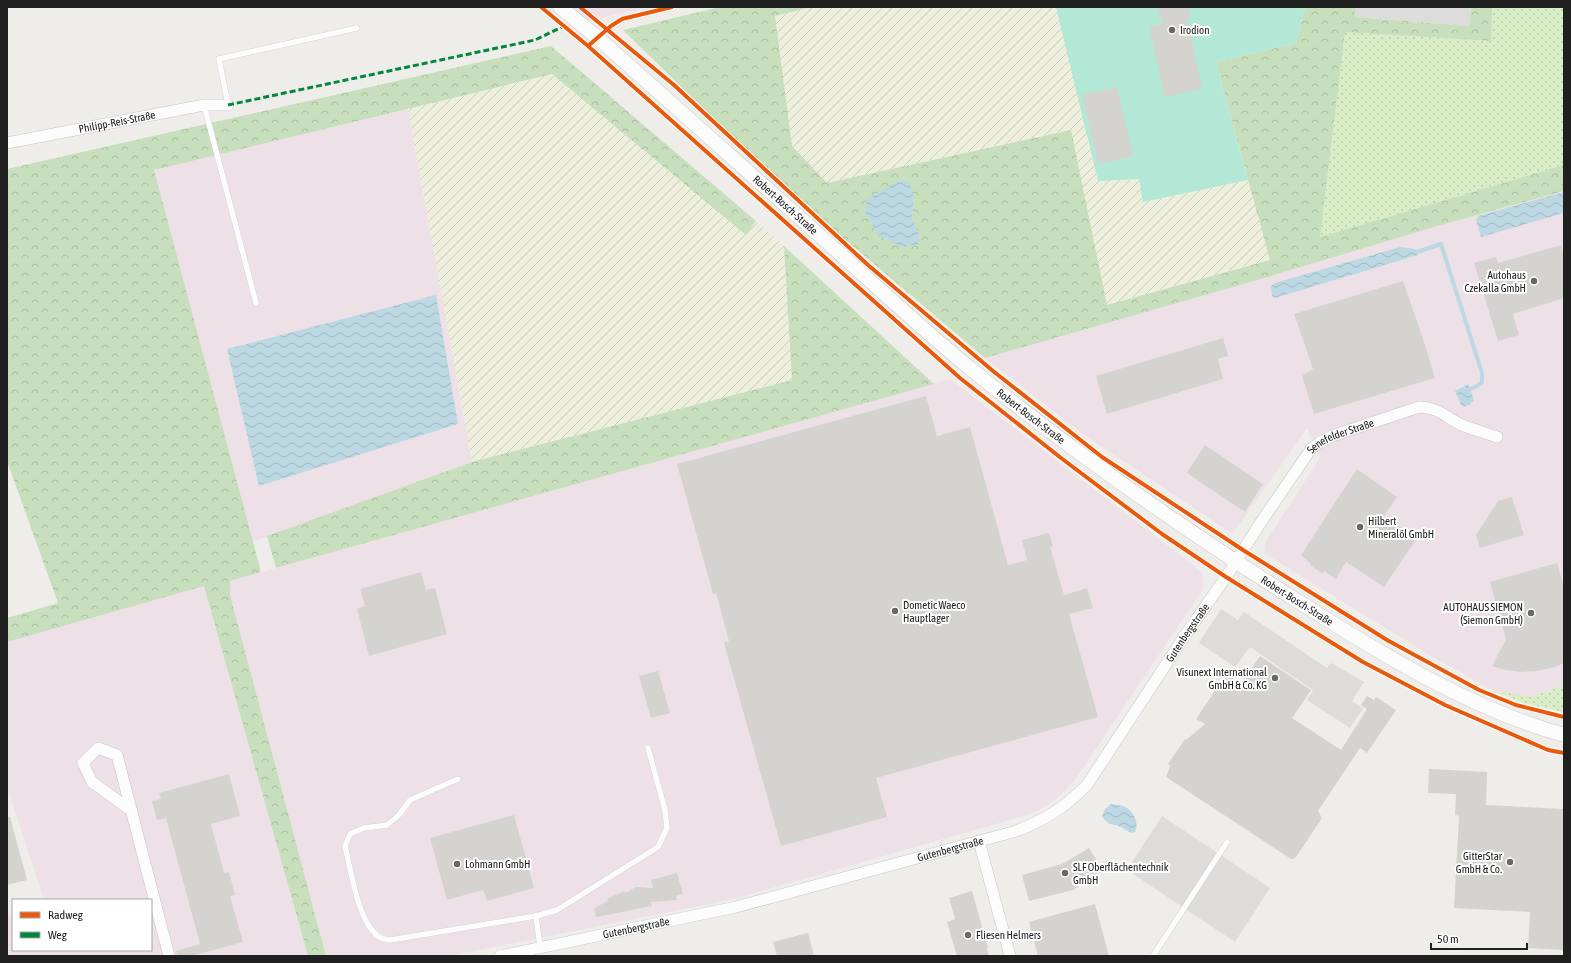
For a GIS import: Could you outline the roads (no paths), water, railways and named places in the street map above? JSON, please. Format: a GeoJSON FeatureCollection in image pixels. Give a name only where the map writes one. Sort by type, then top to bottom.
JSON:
{"type":"FeatureCollection","features":[{"type":"Feature","properties":{"kind":"street","name":"Robert-Bosch-Straße"},"geometry":{"type":"LineString","coordinates":[[560,7],[598,38],[970,368],[1110,476],[1235,562],[1343,630],[1416,671],[1484,706],[1525,723],[1564,735]]}},
{"type":"Feature","properties":{"kind":"street","name":"Philipp-Reis-Straße"},"geometry":{"type":"LineString","coordinates":[[7,143],[204,105],[228,105]]}},
{"type":"Feature","properties":{"kind":"street","name":"Senefelder Straße"},"geometry":{"type":"LineString","coordinates":[[1235,562],[1311,449],[1320,442],[1332,436],[1419,407],[1431,408],[1463,426],[1497,437]]}},
{"type":"Feature","properties":{"kind":"street","name":"Gutenbergstraße"},"geometry":{"type":"LineString","coordinates":[[500,956],[542,951],[715,913],[1013,832],[1044,819],[1073,800],[1087,785],[1235,562]]}},
{"type":"Feature","properties":{"kind":"street"},"geometry":{"type":"LineString","coordinates":[[132,810],[92,782],[82,763],[98,748],[118,755],[132,810],[169,956]]}},
{"type":"Feature","properties":{"kind":"street"},"geometry":{"type":"LineString","coordinates":[[979,841],[1010,956]]}},
{"type":"Feature","properties":{"kind":"lane"},"geometry":{"type":"LineString","coordinates":[[228,105],[219,59],[357,28]]}},
{"type":"Feature","properties":{"kind":"lane"},"geometry":{"type":"LineString","coordinates":[[204,105],[256,303]]}},
{"type":"Feature","properties":{"kind":"lane"},"geometry":{"type":"LineString","coordinates":[[458,779],[410,800],[399,815],[387,825],[364,828],[350,834],[345,846],[363,917],[371,931],[379,938],[390,940],[536,916],[557,910],[658,848],[667,828],[665,810],[648,748]]}},
{"type":"Feature","properties":{"kind":"lane"},"geometry":{"type":"LineString","coordinates":[[1153,956],[1227,842]]}},
{"type":"Feature","properties":{"kind":"lane"},"geometry":{"type":"LineString","coordinates":[[536,916],[542,951]]}},
{"type":"Feature","properties":{"kind":"water"},"geometry":{"type":"Polygon","coordinates":[[[899,181],[909,182],[914,197],[912,217],[920,238],[918,244],[902,247],[878,235],[865,212],[867,199],[899,181]]]}},
{"type":"Feature","properties":{"kind":"water"},"geometry":{"type":"Polygon","coordinates":[[[1564,192],[1564,213],[1481,237],[1476,220],[1478,216],[1564,192]]]}},
{"type":"Feature","properties":{"kind":"water"},"geometry":{"type":"Polygon","coordinates":[[[1400,247],[1416,249],[1418,255],[1275,298],[1272,296],[1271,286],[1275,283],[1400,247]]]}},
{"type":"Feature","properties":{"kind":"water"},"geometry":{"type":"Polygon","coordinates":[[[436,295],[458,424],[259,486],[227,349],[436,295]]]}},
{"type":"Feature","properties":{"kind":"water"},"geometry":{"type":"Polygon","coordinates":[[[1468,384],[1474,400],[1468,406],[1463,406],[1461,405],[1455,391],[1468,384]]]}},
{"type":"Feature","properties":{"kind":"water"},"geometry":{"type":"Polygon","coordinates":[[[1111,804],[1125,807],[1130,810],[1136,819],[1137,826],[1135,832],[1131,833],[1121,827],[1109,823],[1104,819],[1102,816],[1105,809],[1111,804]]]}},
{"type":"Feature","properties":{"kind":"waterway"},"geometry":{"type":"LineString","coordinates":[[1417,252],[1441,244],[1482,373],[1482,382],[1470,389]]}},
{"type":"Feature","properties":{"kind":"place","name":"Irodion"},"geometry":{"type":"Point","coordinates":[1172,30]}},
{"type":"Feature","properties":{"kind":"place","name":"Autohaus Czekalla GmbH"},"geometry":{"type":"Point","coordinates":[1534,281]}},
{"type":"Feature","properties":{"kind":"place","name":"Hilbert Mineralöl GmbH"},"geometry":{"type":"Point","coordinates":[1360,527]}},
{"type":"Feature","properties":{"kind":"place","name":"Dometic Waeco Hauptlager"},"geometry":{"type":"Point","coordinates":[895,611]}},
{"type":"Feature","properties":{"kind":"place","name":"AUTOHAUS SIEMON (Siemon GmbH)"},"geometry":{"type":"Point","coordinates":[1531,613]}},
{"type":"Feature","properties":{"kind":"place","name":"Visunext International GmbH & Co. KG"},"geometry":{"type":"Point","coordinates":[1275,678]}},
{"type":"Feature","properties":{"kind":"place","name":"GitterStar GmbH & Co."},"geometry":{"type":"Point","coordinates":[1510,862]}},
{"type":"Feature","properties":{"kind":"place","name":"Lohmann GmbH"},"geometry":{"type":"Point","coordinates":[457,864]}},
{"type":"Feature","properties":{"kind":"place","name":"SLF Oberflächentechnik GmbH"},"geometry":{"type":"Point","coordinates":[1065,873]}},
{"type":"Feature","properties":{"kind":"place","name":"Fliesen Helmers"},"geometry":{"type":"Point","coordinates":[968,935]}}]}
